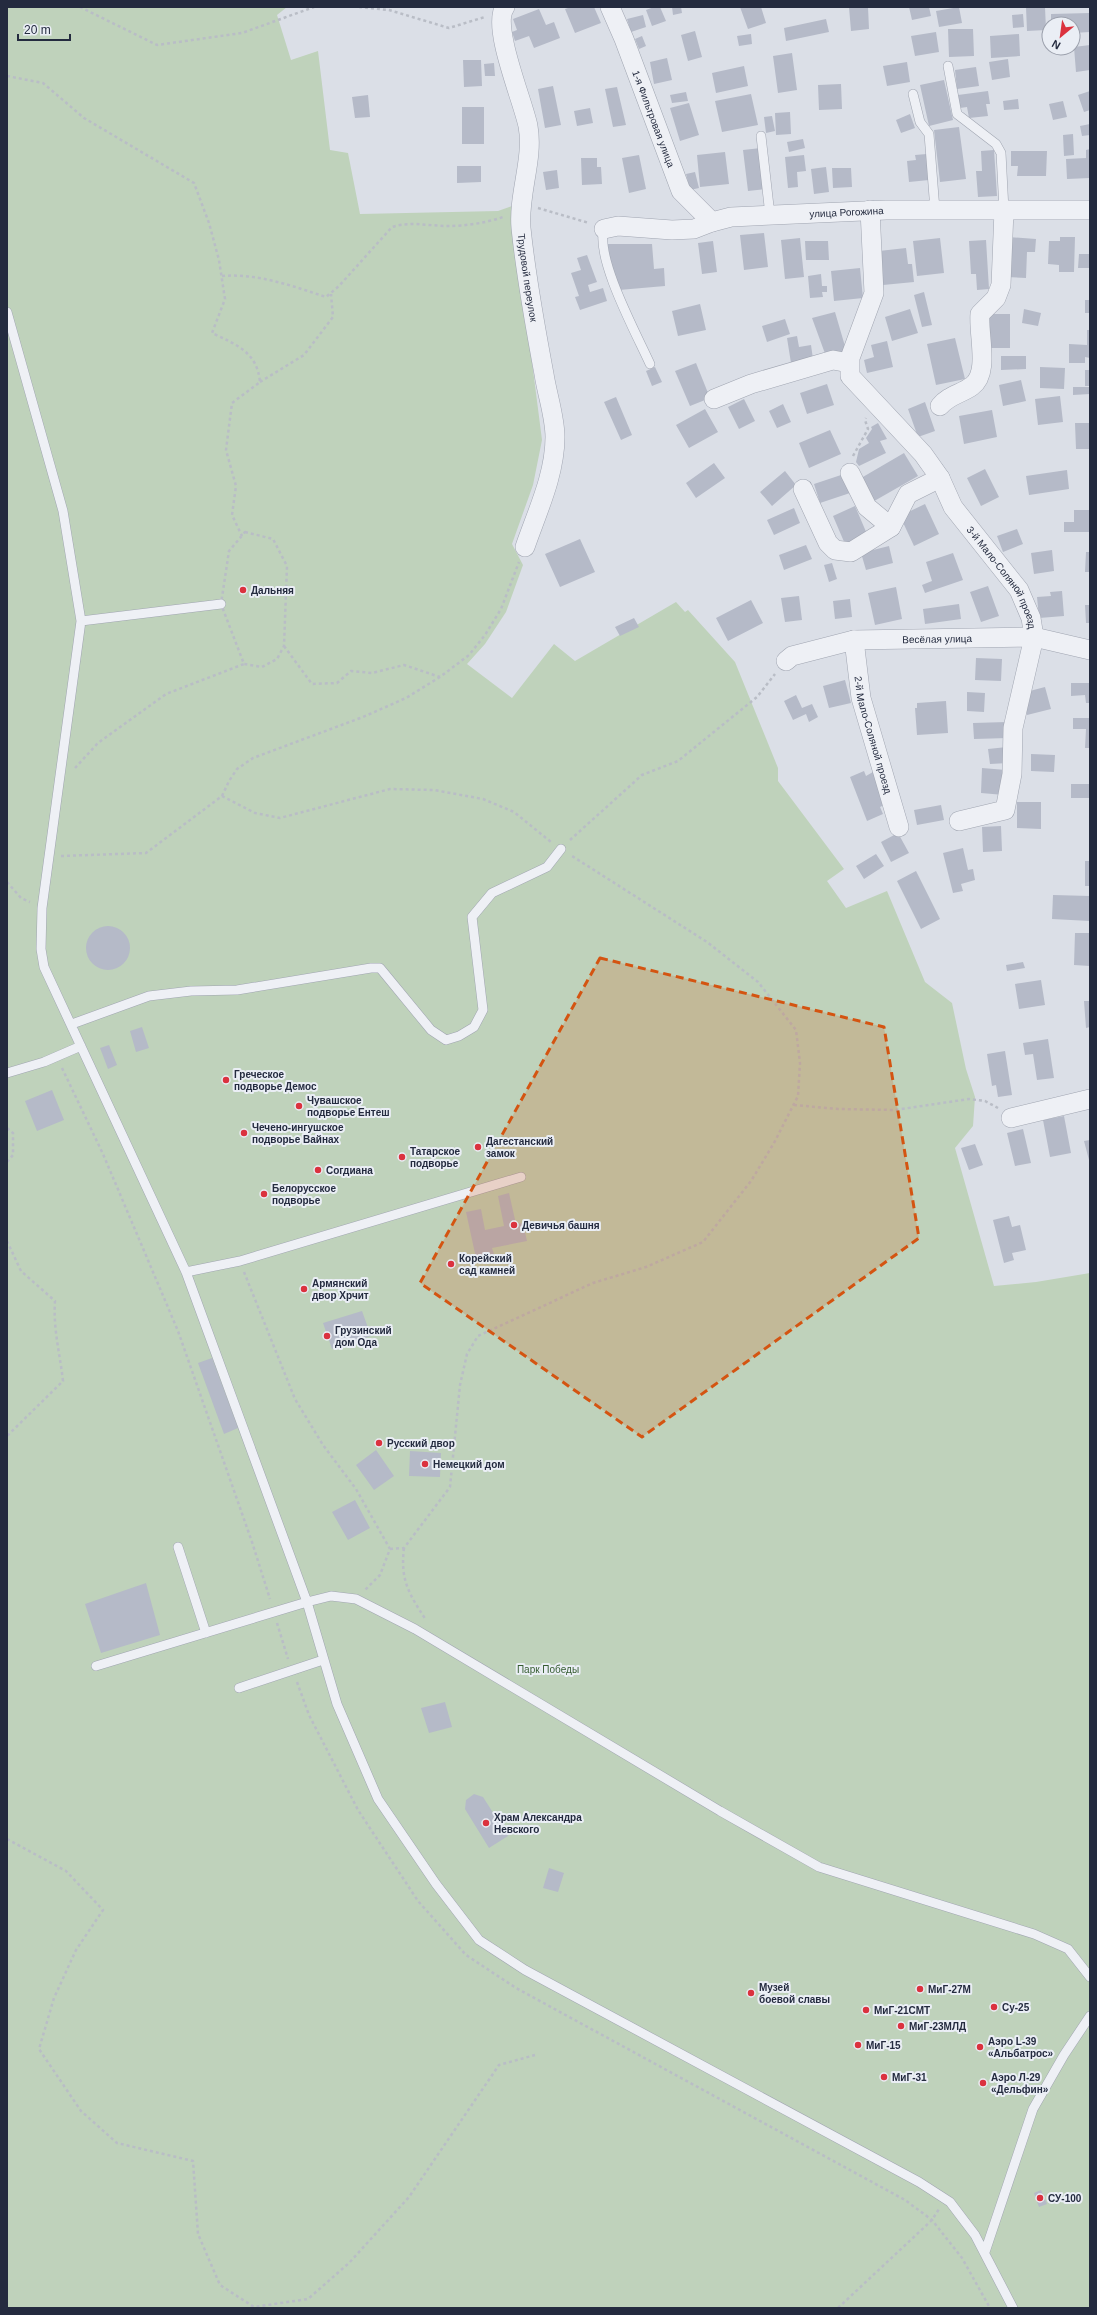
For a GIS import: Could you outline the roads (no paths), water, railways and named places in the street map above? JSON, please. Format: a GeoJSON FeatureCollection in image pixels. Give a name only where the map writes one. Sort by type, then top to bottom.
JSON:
{"type":"FeatureCollection","features":[{"type":"Feature","properties":{"kind":"street","name":"1-я Фильтровая улица"},"geometry":{"type":"LineString","coordinates":[[610,7],[682,192],[712,222]]}},
{"type":"Feature","properties":{"kind":"street","name":"Трудовой переулок"},"geometry":{"type":"LineString","coordinates":[[504,9],[502,36],[524,108],[530,137],[521,210],[521,227],[532,309],[555,436],[550,474],[525,547]]}},
{"type":"Feature","properties":{"kind":"street","name":"улица Рогожина"},"geometry":{"type":"LineString","coordinates":[[604,229],[618,226],[672,230],[694,229],[712,222],[731,218],[870,210],[1090,210]]}},
{"type":"Feature","properties":{"kind":"street"},"geometry":{"type":"LineString","coordinates":[[714,399],[750,384],[833,360],[849,363],[874,293],[870,210]]}},
{"type":"Feature","properties":{"kind":"street"},"geometry":{"type":"LineString","coordinates":[[940,406],[946,399],[972,386],[980,377],[982,368],[980,314],[996,298],[1001,285],[1004,210]]}},
{"type":"Feature","properties":{"kind":"street","name":"3-й Мало-Соляной проезд"},"geometry":{"type":"LineString","coordinates":[[849,363],[850,376],[924,454],[940,478],[953,507],[1019,590],[1031,618],[1034,636],[1013,728],[1012,774],[1005,810],[959,822]]}},
{"type":"Feature","properties":{"kind":"street"},"geometry":{"type":"LineString","coordinates":[[850,473],[867,507],[891,527]]}},
{"type":"Feature","properties":{"kind":"street"},"geometry":{"type":"LineString","coordinates":[[803,489],[828,543],[835,550],[850,552],[891,527],[908,494],[940,478]]}},
{"type":"Feature","properties":{"kind":"street","name":"Весёлая улица"},"geometry":{"type":"LineString","coordinates":[[786,661],[792,656],[854,640],[1034,636],[1090,650]]}},
{"type":"Feature","properties":{"kind":"street","name":"2-й Мало-Соляной проезд"},"geometry":{"type":"LineString","coordinates":[[854,640],[861,698],[899,827]]}},
{"type":"Feature","properties":{"kind":"street"},"geometry":{"type":"LineString","coordinates":[[1011,1118],[1090,1099]]}},
{"type":"Feature","properties":{"kind":"lane"},"geometry":{"type":"LineString","coordinates":[[948,66],[957,114],[996,144],[1001,153],[1004,210]]}},
{"type":"Feature","properties":{"kind":"lane"},"geometry":{"type":"LineString","coordinates":[[913,94],[920,122],[929,134],[935,210]]}},
{"type":"Feature","properties":{"kind":"lane"},"geometry":{"type":"LineString","coordinates":[[761,136],[770,215]]}},
{"type":"Feature","properties":{"kind":"lane"},"geometry":{"type":"LineString","coordinates":[[604,229],[602,244],[615,288],[650,364]]}},
{"type":"Feature","properties":{"kind":"lane"},"geometry":{"type":"LineString","coordinates":[[7,312],[63,511],[81,621],[42,908],[41,950],[44,967],[72,1024],[186,1272],[307,1602],[337,1704],[378,1799],[436,1884],[479,1940],[525,1970],[919,2182],[950,2202],[975,2235],[1013,2308]]}},
{"type":"Feature","properties":{"kind":"lane"},"geometry":{"type":"LineString","coordinates":[[81,621],[221,604]]}},
{"type":"Feature","properties":{"kind":"lane"},"geometry":{"type":"LineString","coordinates":[[72,1024],[149,996],[191,991],[237,990],[371,968],[380,968],[431,1030],[446,1040],[459,1036],[474,1027],[483,1010],[472,917],[492,893],[548,867],[561,849]]}},
{"type":"Feature","properties":{"kind":"lane"},"geometry":{"type":"LineString","coordinates":[[7,1073],[57,1057],[81,1046]]}},
{"type":"Feature","properties":{"kind":"lane"},"geometry":{"type":"LineString","coordinates":[[186,1272],[240,1261],[521,1177]]}},
{"type":"Feature","properties":{"kind":"lane"},"geometry":{"type":"LineString","coordinates":[[178,1547],[206,1633]]}},
{"type":"Feature","properties":{"kind":"lane"},"geometry":{"type":"LineString","coordinates":[[96,1666],[307,1602],[331,1596],[356,1599],[415,1629],[720,1811],[819,1867],[1034,1934],[1068,1949],[1090,1977]]}},
{"type":"Feature","properties":{"kind":"lane"},"geometry":{"type":"LineString","coordinates":[[239,1688],[323,1660]]}},
{"type":"Feature","properties":{"kind":"lane"},"geometry":{"type":"LineString","coordinates":[[985,2252],[1033,2109],[1064,2055],[1090,2016]]}},
{"type":"Feature","properties":{"kind":"place","name":"Дальняя"},"geometry":{"type":"Point","coordinates":[243,590]}},
{"type":"Feature","properties":{"kind":"place","name":"Греческое подворье Демос"},"geometry":{"type":"Point","coordinates":[226,1080]}},
{"type":"Feature","properties":{"kind":"place","name":"Чувашское подворье Ентеш"},"geometry":{"type":"Point","coordinates":[299,1106]}},
{"type":"Feature","properties":{"kind":"place","name":"Чечено-ингушское подворье Вайнах"},"geometry":{"type":"Point","coordinates":[244,1133]}},
{"type":"Feature","properties":{"kind":"place","name":"Дагестанский замок"},"geometry":{"type":"Point","coordinates":[478,1147]}},
{"type":"Feature","properties":{"kind":"place","name":"Татарское подворье"},"geometry":{"type":"Point","coordinates":[402,1157]}},
{"type":"Feature","properties":{"kind":"place","name":"Согдиана"},"geometry":{"type":"Point","coordinates":[318,1170]}},
{"type":"Feature","properties":{"kind":"place","name":"Белорусское подворье"},"geometry":{"type":"Point","coordinates":[264,1194]}},
{"type":"Feature","properties":{"kind":"place","name":"Девичья башня"},"geometry":{"type":"Point","coordinates":[514,1225]}},
{"type":"Feature","properties":{"kind":"place","name":"Корейский сад камней"},"geometry":{"type":"Point","coordinates":[451,1264]}},
{"type":"Feature","properties":{"kind":"place","name":"Армянский двор Хрчит"},"geometry":{"type":"Point","coordinates":[304,1289]}},
{"type":"Feature","properties":{"kind":"place","name":"Грузинский дом Ода"},"geometry":{"type":"Point","coordinates":[327,1336]}},
{"type":"Feature","properties":{"kind":"place","name":"Русский двор"},"geometry":{"type":"Point","coordinates":[379,1443]}},
{"type":"Feature","properties":{"kind":"place","name":"Немецкий дом"},"geometry":{"type":"Point","coordinates":[425,1464]}},
{"type":"Feature","properties":{"kind":"place","name":"Храм Александра Невского"},"geometry":{"type":"Point","coordinates":[486,1823]}},
{"type":"Feature","properties":{"kind":"place","name":"МиГ-27М"},"geometry":{"type":"Point","coordinates":[920,1989]}},
{"type":"Feature","properties":{"kind":"place","name":"Музей боевой славы"},"geometry":{"type":"Point","coordinates":[751,1993]}},
{"type":"Feature","properties":{"kind":"place","name":"Су-25"},"geometry":{"type":"Point","coordinates":[994,2007]}},
{"type":"Feature","properties":{"kind":"place","name":"МиГ-21СМТ"},"geometry":{"type":"Point","coordinates":[866,2010]}},
{"type":"Feature","properties":{"kind":"place","name":"МиГ-23МЛД"},"geometry":{"type":"Point","coordinates":[901,2026]}},
{"type":"Feature","properties":{"kind":"place","name":"МиГ-15"},"geometry":{"type":"Point","coordinates":[858,2045]}},
{"type":"Feature","properties":{"kind":"place","name":"Аэро L-39 «Альбатрос»"},"geometry":{"type":"Point","coordinates":[980,2047]}},
{"type":"Feature","properties":{"kind":"place","name":"МиГ-31"},"geometry":{"type":"Point","coordinates":[884,2077]}},
{"type":"Feature","properties":{"kind":"place","name":"Аэро Л-29 «Дельфин»"},"geometry":{"type":"Point","coordinates":[983,2083]}},
{"type":"Feature","properties":{"kind":"place","name":"СУ-100"},"geometry":{"type":"Point","coordinates":[1040,2198]}},
{"type":"Feature","properties":{"kind":"park label","name":"Парк Победы"},"geometry":{"type":"Point","coordinates":[548,1669]}}]}
